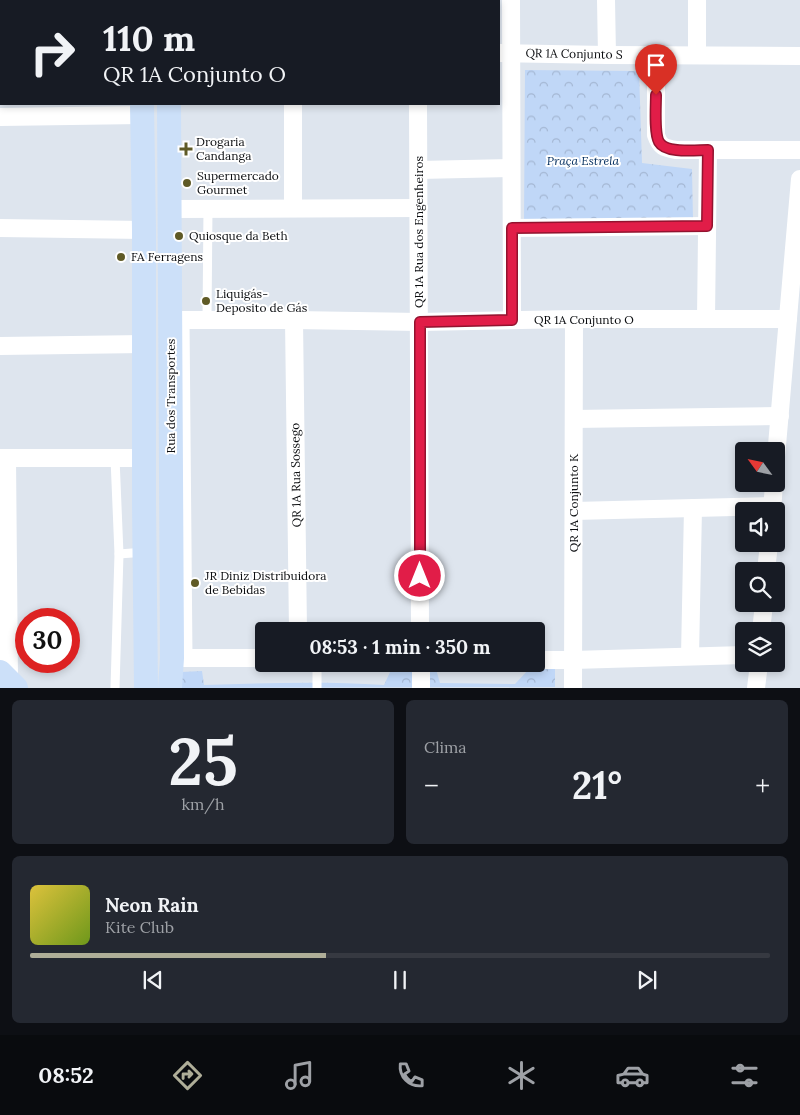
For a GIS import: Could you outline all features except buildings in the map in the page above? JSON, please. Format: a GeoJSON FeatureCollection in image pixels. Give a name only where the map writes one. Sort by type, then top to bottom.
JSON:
{"type":"FeatureCollection","features":[{"type":"Feature","properties":{"kind":"street"},"geometry":{"type":"LineString","coordinates":[[511,0],[505,52],[511,168],[512,320]]}},
{"type":"Feature","properties":{"kind":"street"},"geometry":{"type":"LineString","coordinates":[[606,0],[607,55]]}},
{"type":"Feature","properties":{"kind":"street"},"geometry":{"type":"LineString","coordinates":[[696,55],[697,0]]}},
{"type":"Feature","properties":{"kind":"street","name":"QR 1A Conjunto S"},"geometry":{"type":"LineString","coordinates":[[505,52],[607,55],[800,56]]}},
{"type":"Feature","properties":{"kind":"street"},"geometry":{"type":"LineString","coordinates":[[656,55],[656,135],[659,142],[667,148],[676,150],[800,150]]}},
{"type":"Feature","properties":{"kind":"street","name":"Rua dos Transportes"},"geometry":{"type":"LineString","coordinates":[[169,105],[170,209],[178,320],[171,504],[180,658],[170,688]]}},
{"type":"Feature","properties":{"kind":"street"},"geometry":{"type":"LineString","coordinates":[[293,105],[293,208]]}},
{"type":"Feature","properties":{"kind":"street","name":"QR 1A Rua dos Engenheiros"},"geometry":{"type":"LineString","coordinates":[[418,105],[420,622]]}},
{"type":"Feature","properties":{"kind":"street"},"geometry":{"type":"LineString","coordinates":[[0,117],[142,109],[146,688]]}},
{"type":"Feature","properties":{"kind":"street"},"geometry":{"type":"LineString","coordinates":[[706,319],[708,150]]}},
{"type":"Feature","properties":{"kind":"street"},"geometry":{"type":"LineString","coordinates":[[419,170],[511,168]]}},
{"type":"Feature","properties":{"kind":"street"},"geometry":{"type":"LineString","coordinates":[[777,442],[800,179]]}},
{"type":"Feature","properties":{"kind":"street"},"geometry":{"type":"LineString","coordinates":[[170,209],[418,208]]}},
{"type":"Feature","properties":{"kind":"street"},"geometry":{"type":"LineString","coordinates":[[512,228],[707,226]]}},
{"type":"Feature","properties":{"kind":"street"},"geometry":{"type":"LineString","coordinates":[[0,228],[144,230]]}},
{"type":"Feature","properties":{"kind":"street","name":"QR 1A Conjunto O"},"geometry":{"type":"LineString","coordinates":[[178,320],[420,322],[788,319]]}},
{"type":"Feature","properties":{"kind":"street","name":"QR 1A Rua Sossego"},"geometry":{"type":"LineString","coordinates":[[294,320],[298,622]]}},
{"type":"Feature","properties":{"kind":"street","name":"QR 1A Conjunto K"},"geometry":{"type":"LineString","coordinates":[[573,688],[574,320]]}},
{"type":"Feature","properties":{"kind":"street"},"geometry":{"type":"LineString","coordinates":[[0,346],[144,344]]}},
{"type":"Feature","properties":{"kind":"street"},"geometry":{"type":"LineString","coordinates":[[574,419],[780,416]]}},
{"type":"Feature","properties":{"kind":"street"},"geometry":{"type":"LineString","coordinates":[[8,680],[4,458],[144,458]]}},
{"type":"Feature","properties":{"kind":"street"},"geometry":{"type":"LineString","coordinates":[[144,504],[171,504]]}},
{"type":"Feature","properties":{"kind":"street"},"geometry":{"type":"LineString","coordinates":[[690,656],[693,508]]}},
{"type":"Feature","properties":{"kind":"street"},"geometry":{"type":"LineString","coordinates":[[574,511],[735,509]]}},
{"type":"Feature","properties":{"kind":"street"},"geometry":{"type":"LineString","coordinates":[[545,660],[735,655]]}},
{"type":"Feature","properties":{"kind":"street"},"geometry":{"type":"LineString","coordinates":[[180,658],[255,658]]}},
{"type":"Feature","properties":{"kind":"street"},"geometry":{"type":"LineString","coordinates":[[421,672],[421,688]]}},
{"type":"Feature","properties":{"kind":"street"},"geometry":{"type":"LineString","coordinates":[[756,688],[757,672]]}},
{"type":"Feature","properties":{"kind":"lane"},"geometry":{"type":"LineString","coordinates":[[207,319],[208,209]]}},
{"type":"Feature","properties":{"kind":"lane"},"geometry":{"type":"LineString","coordinates":[[178,320],[180,658]]}},
{"type":"Feature","properties":{"kind":"lane"},"geometry":{"type":"LineString","coordinates":[[115,458],[118,554],[115,688]]}},
{"type":"Feature","properties":{"kind":"lane"},"geometry":{"type":"LineString","coordinates":[[118,554],[145,552]]}},
{"type":"Feature","properties":{"kind":"lane"},"geometry":{"type":"LineString","coordinates":[[317,672],[317,688]]}},
{"type":"Feature","properties":{"kind":"green space","name":"Praça Estrela"},"geometry":{"type":"Polygon","coordinates":[[[525,70],[639,71],[642,163],[692,169],[693,220],[524,222],[525,70]]]}},
{"type":"Feature","properties":{"kind":"green space"},"geometry":{"type":"Polygon","coordinates":[[[545,669],[555,669],[555,687],[181,688],[181,672],[202,671],[204,685],[316,683],[384,685],[390,672],[437,672],[440,683],[515,684],[526,672],[545,672],[545,669]]]}},
{"type":"Feature","properties":{"kind":"place","name":"Drogaria Candanga"},"geometry":{"type":"Point","coordinates":[186,149]}},
{"type":"Feature","properties":{"kind":"place","name":"Supermercado Gourmet"},"geometry":{"type":"Point","coordinates":[187,183]}},
{"type":"Feature","properties":{"kind":"place","name":"Quiosque da Beth"},"geometry":{"type":"Point","coordinates":[179,236]}},
{"type":"Feature","properties":{"kind":"place","name":"FA Ferragens"},"geometry":{"type":"Point","coordinates":[121,257]}},
{"type":"Feature","properties":{"kind":"place","name":"Liquigás- Deposito de Gás"},"geometry":{"type":"Point","coordinates":[206,301]}},
{"type":"Feature","properties":{"kind":"place","name":"JR Diniz Distribuidora de Bebidas"},"geometry":{"type":"Point","coordinates":[195,583]}},
{"type":"Feature","properties":{"kind":"route"},"geometry":{"type":"LineString","coordinates":[[420,576],[420,322],[512,320],[512,228],[707,226],[708,150],[676,150],[667,148],[659,142],[656,135],[656,95]]}}]}
